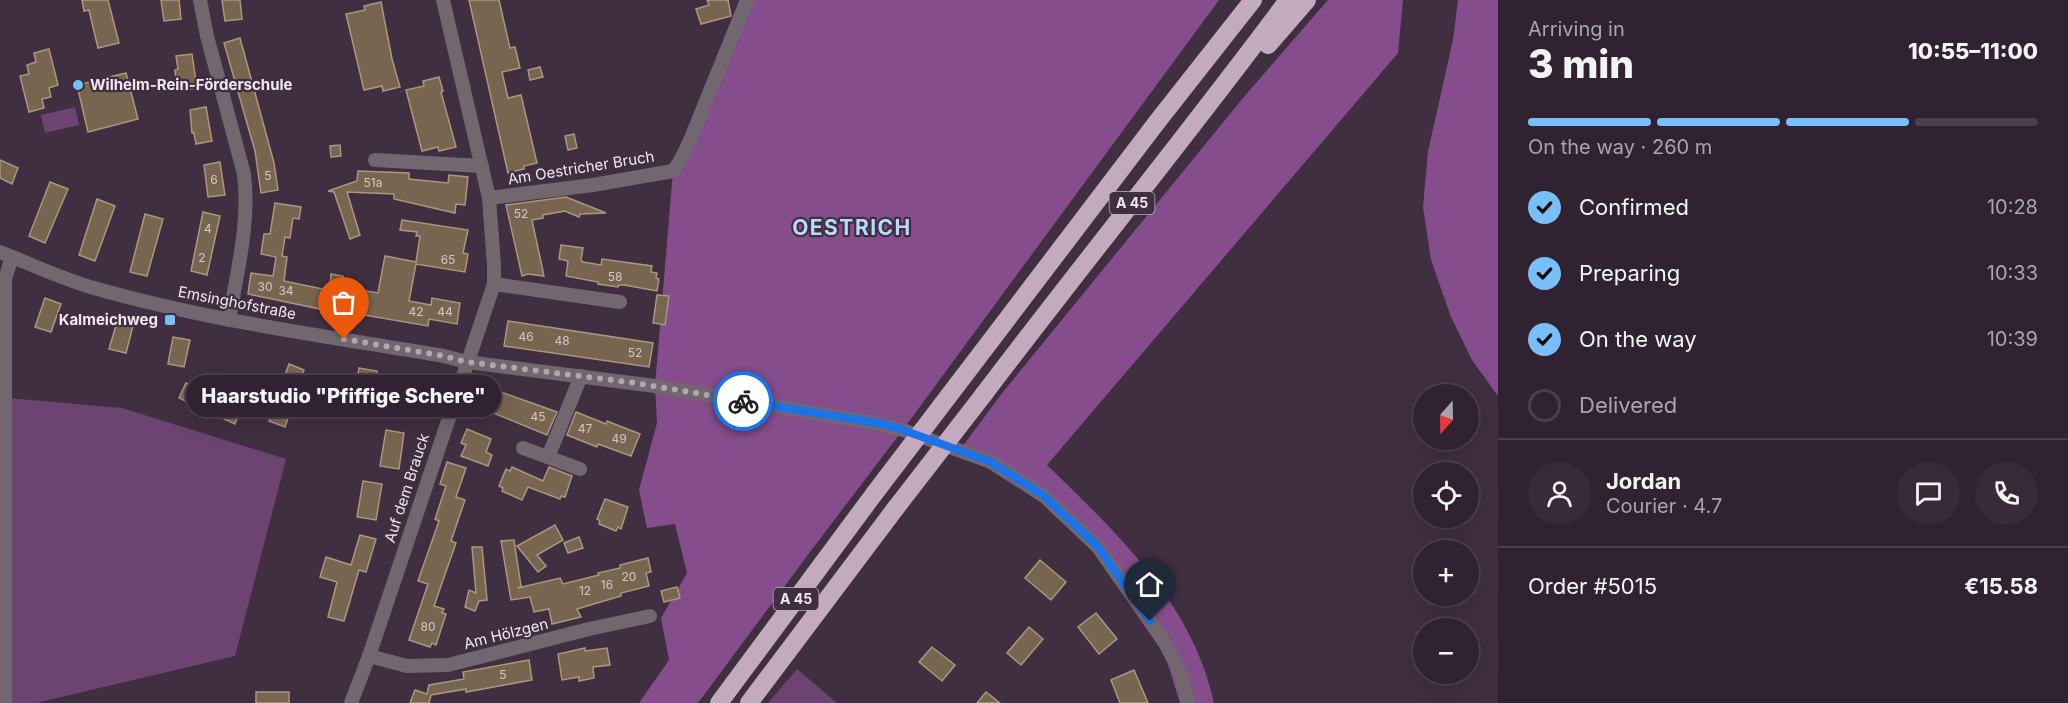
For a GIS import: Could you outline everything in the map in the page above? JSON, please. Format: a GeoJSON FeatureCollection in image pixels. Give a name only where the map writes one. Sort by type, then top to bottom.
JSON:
{"type":"FeatureCollection","features":[{"type":"Feature","properties":{"kind":"highway"},"geometry":{"type":"LineString","coordinates":[[1204,61],[1237,0]]}},
{"type":"Feature","properties":{"kind":"highway","name":"A 45"},"geometry":{"type":"LineString","coordinates":[[719,703],[874,494],[1253,0]]}},
{"type":"Feature","properties":{"kind":"highway","name":"A 45"},"geometry":{"type":"LineString","coordinates":[[749,703],[1039,321],[1225,85],[1288,0]]}},
{"type":"Feature","properties":{"kind":"highway"},"geometry":{"type":"LineString","coordinates":[[1225,85],[1256,59],[1307,0]]}},
{"type":"Feature","properties":{"kind":"street"},"geometry":{"type":"LineString","coordinates":[[200,0],[207,36],[244,174],[246,194],[243,240],[229,320]]}},
{"type":"Feature","properties":{"kind":"street","name":"Auf dem Brauck"},"geometry":{"type":"LineString","coordinates":[[351,703],[369,656],[494,284],[489,198],[444,0]]}},
{"type":"Feature","properties":{"kind":"street","name":"Am Oestricher Bruch"},"geometry":{"type":"LineString","coordinates":[[489,198],[593,185],[673,171],[689,143],[747,0]]}},
{"type":"Feature","properties":{"kind":"street"},"geometry":{"type":"LineString","coordinates":[[375,160],[483,166]]}},
{"type":"Feature","properties":{"kind":"street"},"geometry":{"type":"LineString","coordinates":[[5,703],[3,381],[6,254]]}},
{"type":"Feature","properties":{"kind":"street","name":"Emsinghofstraße"},"geometry":{"type":"LineString","coordinates":[[6,254],[91,287],[172,309],[433,354],[467,362],[655,386],[883,424],[991,462],[1044,496],[1098,547],[1165,643],[1181,674],[1188,703]]}},
{"type":"Feature","properties":{"kind":"street"},"geometry":{"type":"LineString","coordinates":[[494,284],[620,302]]}},
{"type":"Feature","properties":{"kind":"street"},"geometry":{"type":"LineString","coordinates":[[548,457],[581,376]]}},
{"type":"Feature","properties":{"kind":"street"},"geometry":{"type":"LineString","coordinates":[[524,447],[580,469]]}},
{"type":"Feature","properties":{"kind":"street","name":"Am Hölzgen"},"geometry":{"type":"LineString","coordinates":[[369,656],[407,666],[448,665],[650,616]]}},
{"type":"Feature","properties":{"kind":"shaded area"},"geometry":{"type":"Polygon","coordinates":[[[747,0],[1219,0],[902,431],[698,703],[639,703],[669,660],[661,618],[687,573],[675,524],[647,528],[639,490],[657,423],[655,386],[673,171],[747,0]]]}},
{"type":"Feature","properties":{"kind":"shaded area"},"geometry":{"type":"Polygon","coordinates":[[[1328,0],[1403,0],[1398,53],[1047,465],[1100,517],[1149,572],[1189,634],[1204,667],[1214,703],[1180,703],[1165,655],[1091,547],[1040,491],[959,451],[1003,392],[1243,98],[1328,0]]]}},
{"type":"Feature","properties":{"kind":"shaded area"},"geometry":{"type":"Polygon","coordinates":[[[1458,0],[1498,0],[1498,396],[1472,360],[1451,317],[1431,260],[1423,207],[1428,151],[1453,40],[1458,0]]]}},
{"type":"Feature","properties":{"kind":"shaded area"},"geometry":{"type":"Polygon","coordinates":[[[75,107],[79,125],[45,133],[41,115],[75,107]]]}},
{"type":"Feature","properties":{"kind":"shaded area"},"geometry":{"type":"Polygon","coordinates":[[[8,398],[122,408],[286,459],[235,656],[36,703],[8,703],[8,398]]]}},
{"type":"Feature","properties":{"kind":"shaded area"},"geometry":{"type":"Polygon","coordinates":[[[797,669],[837,703],[768,703],[797,669]]]}},
{"type":"Feature","properties":{"kind":"building"},"geometry":{"type":"Polygon","coordinates":[[[82,0],[108,0],[119,43],[98,48],[89,10],[84,11],[82,0]]]}},
{"type":"Feature","properties":{"kind":"building"},"geometry":{"type":"Polygon","coordinates":[[[161,0],[179,0],[181,19],[164,21],[161,0]]]}},
{"type":"Feature","properties":{"kind":"building"},"geometry":{"type":"Polygon","coordinates":[[[222,0],[240,0],[242,19],[225,21],[222,0]]]}},
{"type":"Feature","properties":{"kind":"building"},"geometry":{"type":"Polygon","coordinates":[[[469,0],[499,0],[510,48],[515,47],[520,68],[502,72],[508,98],[521,95],[537,163],[524,166],[524,169],[508,173],[469,0]]]}},
{"type":"Feature","properties":{"kind":"building"},"geometry":{"type":"Polygon","coordinates":[[[707,0],[728,0],[731,16],[701,24],[696,9],[709,5],[707,0]]]}},
{"type":"Feature","properties":{"kind":"building"},"geometry":{"type":"Polygon","coordinates":[[[381,2],[400,87],[383,91],[382,86],[364,90],[346,14],[365,10],[364,6],[381,2]]]}},
{"type":"Feature","properties":{"kind":"building"},"geometry":{"type":"Polygon","coordinates":[[[240,38],[274,163],[278,190],[261,193],[255,151],[224,43],[240,38]]]}},
{"type":"Feature","properties":{"kind":"building"},"geometry":{"type":"Polygon","coordinates":[[[49,49],[58,85],[49,88],[51,97],[42,99],[44,108],[29,112],[20,76],[29,74],[27,65],[36,62],[34,53],[49,49]]]}},
{"type":"Feature","properties":{"kind":"building"},"geometry":{"type":"Polygon","coordinates":[[[192,54],[197,88],[182,90],[181,80],[176,79],[175,70],[178,69],[176,56],[192,54]]]}},
{"type":"Feature","properties":{"kind":"building"},"geometry":{"type":"Polygon","coordinates":[[[540,67],[543,77],[530,80],[528,70],[540,67]]]}},
{"type":"Feature","properties":{"kind":"building"},"geometry":{"type":"Polygon","coordinates":[[[126,73],[138,119],[88,132],[77,85],[126,73]]]}},
{"type":"Feature","properties":{"kind":"building"},"geometry":{"type":"Polygon","coordinates":[[[439,77],[456,147],[439,151],[438,147],[422,151],[406,90],[424,86],[423,81],[439,77]]]}},
{"type":"Feature","properties":{"kind":"building"},"geometry":{"type":"Polygon","coordinates":[[[206,107],[212,141],[196,144],[194,133],[192,133],[190,110],[206,107]]]}},
{"type":"Feature","properties":{"kind":"building"},"geometry":{"type":"Polygon","coordinates":[[[574,134],[577,148],[568,150],[565,136],[574,134]]]}},
{"type":"Feature","properties":{"kind":"building"},"geometry":{"type":"Polygon","coordinates":[[[340,145],[341,156],[331,157],[330,146],[340,145]]]}},
{"type":"Feature","properties":{"kind":"building"},"geometry":{"type":"Polygon","coordinates":[[[0,160],[18,168],[12,184],[0,178],[0,160]]]}},
{"type":"Feature","properties":{"kind":"building"},"geometry":{"type":"Polygon","coordinates":[[[220,162],[225,195],[208,197],[204,165],[220,162]]]}},
{"type":"Feature","properties":{"kind":"building"},"geometry":{"type":"Polygon","coordinates":[[[358,171],[409,173],[409,179],[448,183],[449,175],[468,177],[465,205],[456,204],[455,213],[394,199],[394,194],[347,192],[360,235],[350,239],[334,192],[328,191],[357,181],[358,171]]]}},
{"type":"Feature","properties":{"kind":"building"},"geometry":{"type":"Polygon","coordinates":[[[50,182],[68,189],[45,243],[29,236],[50,182]]]}},
{"type":"Feature","properties":{"kind":"building"},"geometry":{"type":"Polygon","coordinates":[[[566,197],[606,213],[580,214],[579,217],[565,211],[543,215],[543,218],[532,220],[544,276],[528,274],[522,276],[506,205],[566,197]]]}},
{"type":"Feature","properties":{"kind":"building"},"geometry":{"type":"Polygon","coordinates":[[[97,199],[115,206],[95,261],[79,255],[97,199]]]}},
{"type":"Feature","properties":{"kind":"building"},"geometry":{"type":"Polygon","coordinates":[[[275,203],[301,207],[299,219],[293,218],[290,238],[285,237],[282,256],[287,257],[284,281],[323,289],[320,309],[248,294],[251,273],[273,276],[276,257],[261,254],[264,234],[270,234],[275,203]]]}},
{"type":"Feature","properties":{"kind":"building"},"geometry":{"type":"Polygon","coordinates":[[[203,212],[220,216],[207,275],[191,271],[203,212]]]}},
{"type":"Feature","properties":{"kind":"building"},"geometry":{"type":"Polygon","coordinates":[[[145,214],[163,219],[147,276],[130,272],[145,214]]]}},
{"type":"Feature","properties":{"kind":"building"},"geometry":{"type":"Polygon","coordinates":[[[402,220],[468,230],[463,253],[468,254],[465,272],[416,264],[409,301],[431,305],[432,298],[460,303],[457,324],[429,319],[428,326],[340,311],[344,287],[378,293],[385,256],[416,262],[420,236],[416,236],[417,232],[400,230],[402,220]]]}},
{"type":"Feature","properties":{"kind":"building"},"geometry":{"type":"Polygon","coordinates":[[[561,245],[583,248],[581,260],[583,262],[601,265],[602,259],[652,266],[651,272],[657,273],[656,278],[659,279],[657,291],[624,285],[618,287],[598,284],[598,282],[566,276],[568,261],[559,259],[561,245]]]}},
{"type":"Feature","properties":{"kind":"building"},"geometry":{"type":"Polygon","coordinates":[[[331,274],[343,276],[341,287],[330,285],[331,274]]]}},
{"type":"Feature","properties":{"kind":"building"},"geometry":{"type":"Polygon","coordinates":[[[657,295],[669,296],[665,325],[653,323],[657,295]]]}},
{"type":"Feature","properties":{"kind":"building"},"geometry":{"type":"Polygon","coordinates":[[[45,298],[61,304],[51,332],[35,327],[45,298]]]}},
{"type":"Feature","properties":{"kind":"building"},"geometry":{"type":"Polygon","coordinates":[[[508,321],[653,343],[649,367],[504,346],[508,321]]]}},
{"type":"Feature","properties":{"kind":"building"},"geometry":{"type":"Polygon","coordinates":[[[117,322],[133,326],[126,353],[109,349],[117,322]]]}},
{"type":"Feature","properties":{"kind":"building"},"geometry":{"type":"Polygon","coordinates":[[[173,337],[190,340],[184,367],[168,364],[173,337]]]}},
{"type":"Feature","properties":{"kind":"building"},"geometry":{"type":"Polygon","coordinates":[[[289,364],[304,370],[285,427],[269,421],[289,364]]]}},
{"type":"Feature","properties":{"kind":"building"},"geometry":{"type":"Polygon","coordinates":[[[359,368],[377,371],[371,406],[353,403],[359,368]]]}},
{"type":"Feature","properties":{"kind":"building"},"geometry":{"type":"Polygon","coordinates":[[[414,376],[433,379],[426,415],[408,412],[414,376]]]}},
{"type":"Feature","properties":{"kind":"building"},"geometry":{"type":"Polygon","coordinates":[[[186,383],[241,407],[235,424],[179,398],[186,383]]]}},
{"type":"Feature","properties":{"kind":"building"},"geometry":{"type":"Polygon","coordinates":[[[484,386],[557,412],[547,435],[491,412],[488,414],[486,410],[475,406],[484,386]]]}},
{"type":"Feature","properties":{"kind":"building"},"geometry":{"type":"Polygon","coordinates":[[[320,399],[355,405],[353,416],[318,409],[320,399]]]}},
{"type":"Feature","properties":{"kind":"building"},"geometry":{"type":"Polygon","coordinates":[[[576,412],[640,434],[631,456],[598,444],[597,447],[567,435],[576,412]]]}},
{"type":"Feature","properties":{"kind":"building"},"geometry":{"type":"Polygon","coordinates":[[[467,429],[491,439],[486,452],[492,455],[488,466],[461,456],[466,445],[461,443],[467,429]]]}},
{"type":"Feature","properties":{"kind":"building"},"geometry":{"type":"Polygon","coordinates":[[[386,430],[404,433],[399,469],[380,466],[386,430]]]}},
{"type":"Feature","properties":{"kind":"building"},"geometry":{"type":"Polygon","coordinates":[[[447,462],[466,468],[456,497],[465,500],[451,541],[456,543],[434,606],[444,609],[442,613],[446,614],[436,645],[432,643],[430,647],[409,640],[428,584],[418,581],[439,521],[435,519],[446,486],[440,484],[447,462]]]}},
{"type":"Feature","properties":{"kind":"building"},"geometry":{"type":"Polygon","coordinates":[[[512,467],[543,481],[549,467],[572,476],[565,497],[561,496],[560,499],[528,487],[522,500],[502,491],[503,488],[499,486],[506,469],[510,471],[512,467]]]}},
{"type":"Feature","properties":{"kind":"building"},"geometry":{"type":"Polygon","coordinates":[[[363,481],[382,484],[376,520],[357,517],[363,481]]]}},
{"type":"Feature","properties":{"kind":"building"},"geometry":{"type":"Polygon","coordinates":[[[605,499],[628,507],[621,529],[618,527],[616,531],[599,524],[600,521],[597,519],[605,499]]]}},
{"type":"Feature","properties":{"kind":"building"},"geometry":{"type":"Polygon","coordinates":[[[555,525],[563,540],[537,555],[546,566],[538,572],[517,546],[555,525]]]}},
{"type":"Feature","properties":{"kind":"building"},"geometry":{"type":"Polygon","coordinates":[[[360,535],[376,539],[366,572],[359,570],[344,621],[328,617],[337,582],[320,577],[326,557],[351,565],[360,535]]]}},
{"type":"Feature","properties":{"kind":"building"},"geometry":{"type":"Polygon","coordinates":[[[579,537],[583,548],[568,553],[564,543],[579,537]]]}},
{"type":"Feature","properties":{"kind":"building"},"geometry":{"type":"Polygon","coordinates":[[[514,540],[521,586],[518,588],[560,578],[563,584],[599,575],[598,573],[620,568],[620,565],[648,558],[651,572],[646,573],[649,586],[621,593],[621,596],[577,609],[581,617],[552,624],[549,609],[534,612],[530,597],[511,600],[501,541],[514,540]]]}},
{"type":"Feature","properties":{"kind":"building"},"geometry":{"type":"Polygon","coordinates":[[[472,547],[482,547],[487,600],[479,601],[475,611],[465,607],[469,590],[476,593],[472,547]]]}},
{"type":"Feature","properties":{"kind":"building"},"geometry":{"type":"Polygon","coordinates":[[[1040,560],[1066,582],[1051,600],[1025,578],[1040,560]]]}},
{"type":"Feature","properties":{"kind":"building"},"geometry":{"type":"Polygon","coordinates":[[[677,587],[680,598],[664,602],[661,591],[677,587]]]}},
{"type":"Feature","properties":{"kind":"building"},"geometry":{"type":"Polygon","coordinates":[[[1096,613],[1117,639],[1099,654],[1078,627],[1096,613]]]}},
{"type":"Feature","properties":{"kind":"building"},"geometry":{"type":"Polygon","coordinates":[[[1029,627],[1043,639],[1021,665],[1007,653],[1029,627]]]}},
{"type":"Feature","properties":{"kind":"building"},"geometry":{"type":"Polygon","coordinates":[[[932,647],[955,665],[942,681],[919,662],[932,647]]]}},
{"type":"Feature","properties":{"kind":"building"},"geometry":{"type":"Polygon","coordinates":[[[585,648],[585,651],[607,648],[610,665],[593,667],[594,678],[579,681],[579,677],[562,680],[558,654],[585,648]]]}},
{"type":"Feature","properties":{"kind":"building"},"geometry":{"type":"Polygon","coordinates":[[[529,660],[532,680],[466,692],[466,689],[431,695],[429,703],[410,703],[415,690],[427,694],[429,685],[464,679],[463,672],[529,660]]]}},
{"type":"Feature","properties":{"kind":"building"},"geometry":{"type":"Polygon","coordinates":[[[1134,670],[1148,703],[1120,703],[1111,680],[1134,670]]]}},
{"type":"Feature","properties":{"kind":"building"},"geometry":{"type":"Polygon","coordinates":[[[256,692],[289,692],[289,703],[256,703],[256,692]]]}},
{"type":"Feature","properties":{"kind":"building"},"geometry":{"type":"Polygon","coordinates":[[[986,692],[1000,703],[977,703],[986,692]]]}},
{"type":"Feature","properties":{"kind":"way so far"},"geometry":{"type":"LineString","coordinates":[[344,339],[467,362],[636,383],[743,401]]}},
{"type":"Feature","properties":{"kind":"place","name":"Wilhelm-Rein-Förderschule"},"geometry":{"type":"Point","coordinates":[78,85]}},
{"type":"Feature","properties":{"kind":"place","name":"Kalmeichweg"},"geometry":{"type":"Point","coordinates":[170,320]}},
{"type":"Feature","properties":{"kind":"place","name":"Haarstudio \"Pfiffige Schere\""},"geometry":{"type":"Point","coordinates":[344,339]}},
{"type":"Feature","properties":{"kind":"district","name":"OESTRICH"},"geometry":{"type":"Point","coordinates":[852,228]}},
{"type":"Feature","properties":{"kind":"route"},"geometry":{"type":"LineString","coordinates":[[743,401],[883,424],[991,462],[1044,496],[1098,547],[1150,621]]}}]}
